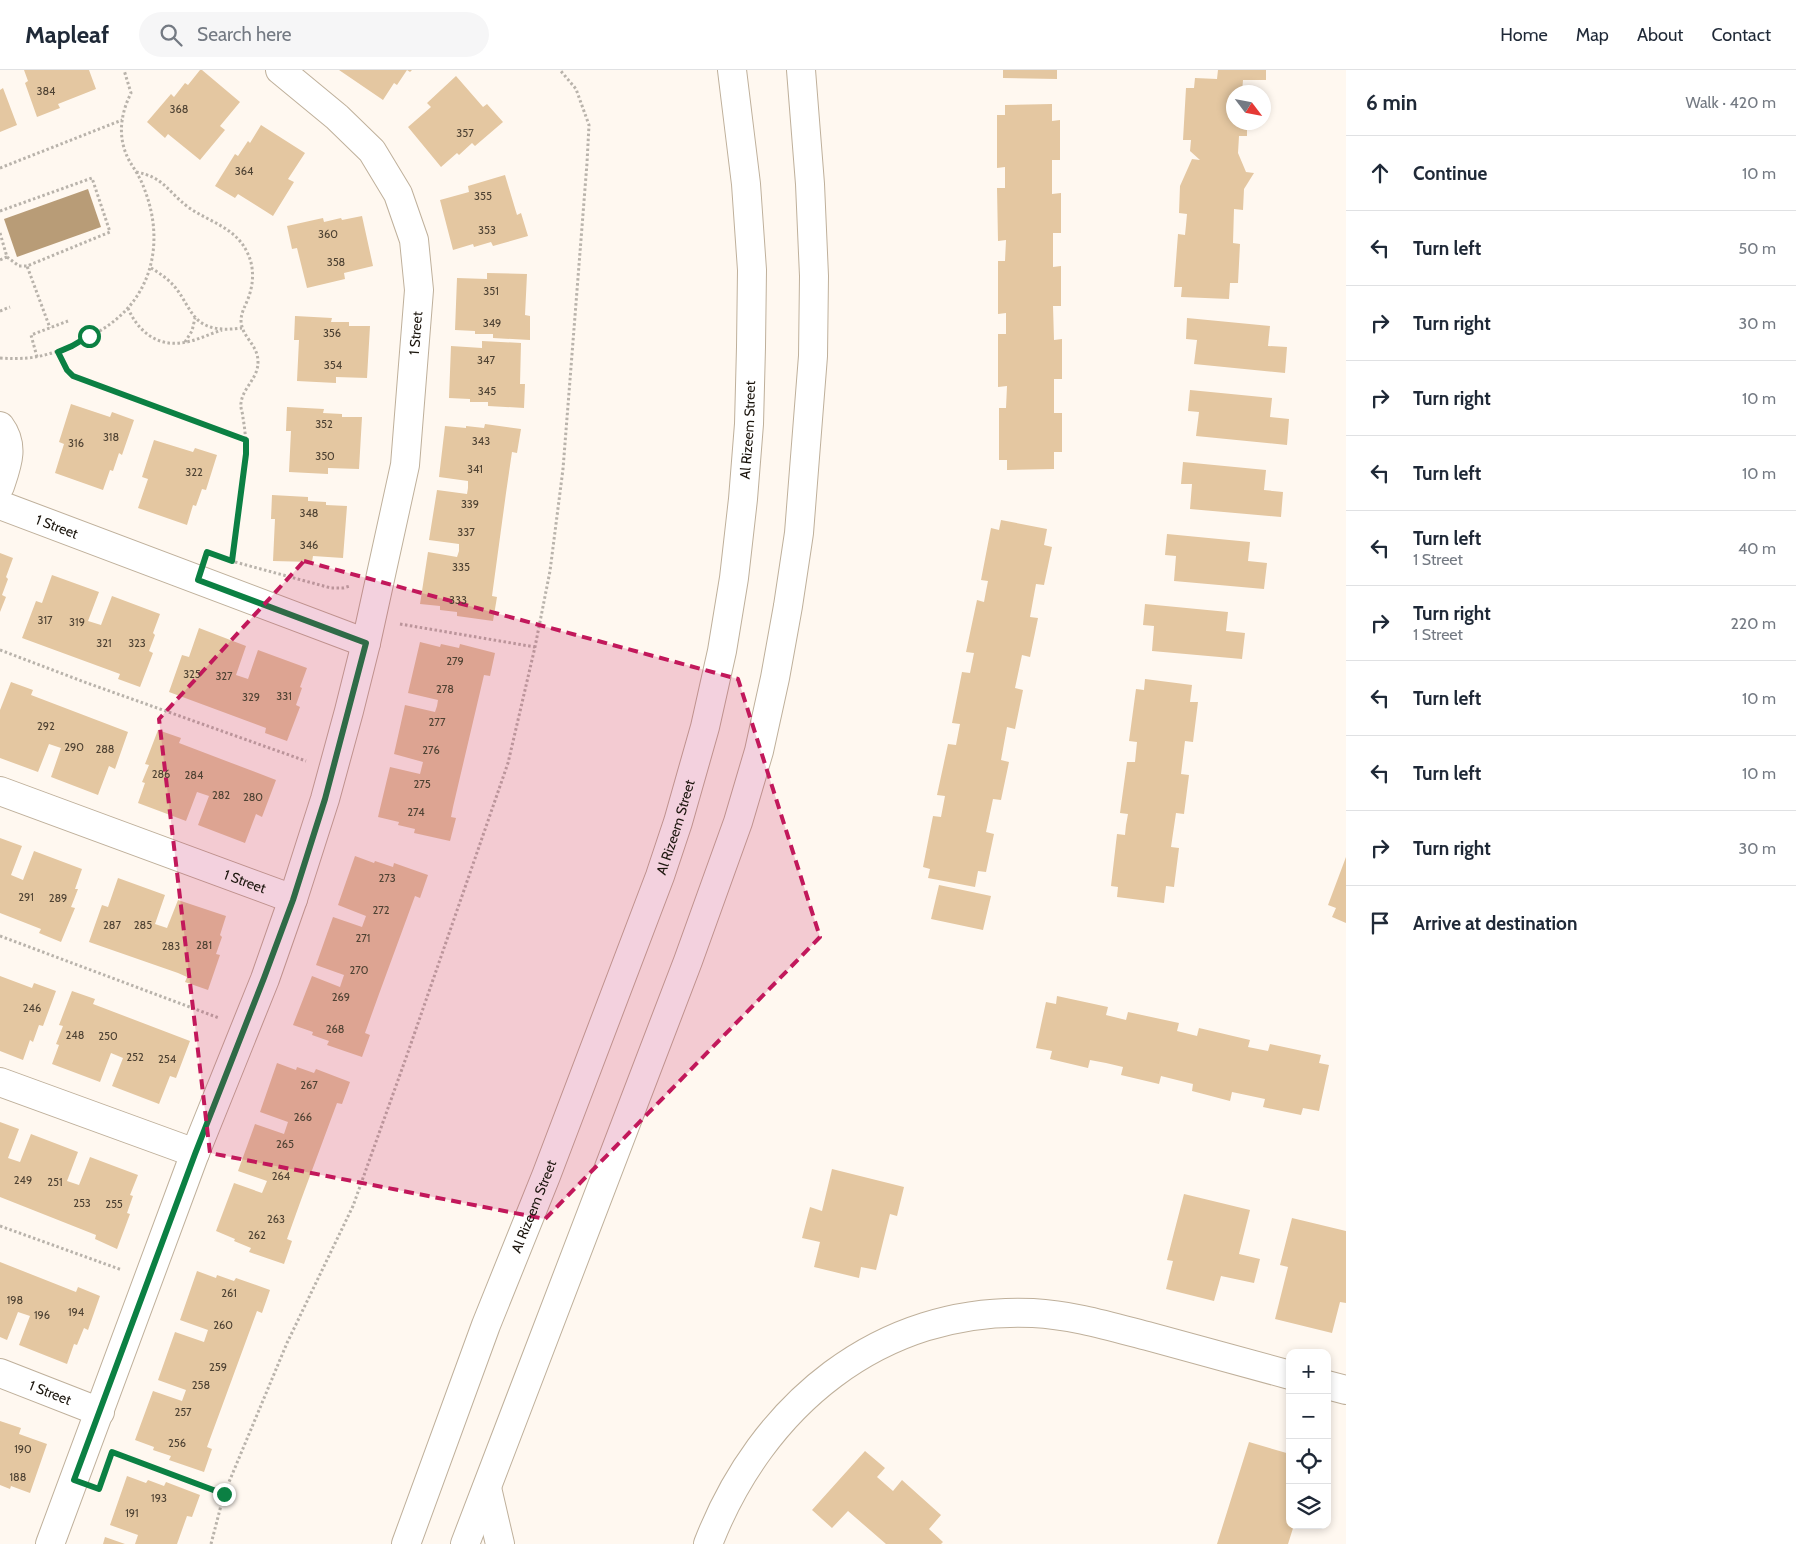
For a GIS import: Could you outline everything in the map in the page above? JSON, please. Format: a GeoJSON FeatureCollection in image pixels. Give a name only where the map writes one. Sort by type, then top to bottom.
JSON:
{"type":"FeatureCollection","features":[{"type":"Feature","properties":{"kind":"street","name":"1 Street"},"geometry":{"type":"LineString","coordinates":[[50,1544],[195,1154],[293,900],[327,790],[366,643],[405,464],[419,290],[414,240],[398,194],[372,151],[337,117],[280,70]]}},
{"type":"Feature","properties":{"kind":"street","name":"Al Rizeem Street"},"geometry":{"type":"LineString","coordinates":[[406,1544],[486,1324],[546,1176],[660,876],[697,755],[722,651],[734,578],[743,499],[749,424],[751,347],[751,261],[746,184],[732,70]]}},
{"type":"Feature","properties":{"kind":"street"},"geometry":{"type":"LineString","coordinates":[[465,1544],[722,870],[759,751],[788,606],[798,533],[813,356],[814,276],[810,184],[801,70]]}},
{"type":"Feature","properties":{"kind":"street"},"geometry":{"type":"LineString","coordinates":[[0,426],[6,435],[10,451],[0,486]]}},
{"type":"Feature","properties":{"kind":"street","name":"1 Street"},"geometry":{"type":"LineString","coordinates":[[0,505],[366,643]]}},
{"type":"Feature","properties":{"kind":"street","name":"1 Street"},"geometry":{"type":"LineString","coordinates":[[0,791],[293,900]]}},
{"type":"Feature","properties":{"kind":"street"},"geometry":{"type":"LineString","coordinates":[[0,1082],[195,1154]]}},
{"type":"Feature","properties":{"kind":"street"},"geometry":{"type":"LineString","coordinates":[[708,1544],[728,1498],[745,1468],[765,1441],[810,1391],[838,1370],[867,1352],[898,1337],[931,1326],[999,1313],[1068,1316],[1286,1374]]}},
{"type":"Feature","properties":{"kind":"street","name":"1 Street"},"geometry":{"type":"LineString","coordinates":[[0,1373],[100,1412]]}},
{"type":"Feature","properties":{"kind":"street"},"geometry":{"type":"LineString","coordinates":[[1331,1386],[1346,1390]]}},
{"type":"Feature","properties":{"kind":"street"},"geometry":{"type":"LineString","coordinates":[[487,1488],[500,1544]]}},
{"type":"Feature","properties":{"kind":"path"},"geometry":{"type":"LineString","coordinates":[[0,358],[37,357],[58,352],[72,346],[102,330],[114,321],[128,308],[145,284],[151,268],[154,247],[153,226],[144,188],[129,160],[121,134],[124,106],[131,93],[124,70]]}},
{"type":"Feature","properties":{"kind":"path"},"geometry":{"type":"LineString","coordinates":[[211,1544],[224,1494],[287,1343],[354,1206],[508,763],[535,647],[550,571],[563,469],[588,163],[589,125],[576,89],[560,70]]}},
{"type":"Feature","properties":{"kind":"path"},"geometry":{"type":"LineString","coordinates":[[0,168],[122,120]]}},
{"type":"Feature","properties":{"kind":"path"},"geometry":{"type":"LineString","coordinates":[[136,172],[146,174],[161,181],[188,207],[235,234],[248,254],[253,276],[241,320],[245,335],[255,348],[258,364],[252,382],[245,389],[241,404],[246,454],[232,561],[224,558]]}},
{"type":"Feature","properties":{"kind":"path"},"geometry":{"type":"LineString","coordinates":[[0,211],[92,178],[110,232],[27,266],[19,266],[7,258],[0,233]]}},
{"type":"Feature","properties":{"kind":"path"},"geometry":{"type":"LineString","coordinates":[[0,260],[7,258]]}},
{"type":"Feature","properties":{"kind":"path"},"geometry":{"type":"LineString","coordinates":[[27,266],[50,328]]}},
{"type":"Feature","properties":{"kind":"path"},"geometry":{"type":"LineString","coordinates":[[151,268],[177,289],[195,318],[210,327],[223,329],[242,328]]}},
{"type":"Feature","properties":{"kind":"path"},"geometry":{"type":"LineString","coordinates":[[0,311],[10,307]]}},
{"type":"Feature","properties":{"kind":"path"},"geometry":{"type":"LineString","coordinates":[[128,308],[133,319],[150,336],[160,341],[171,343],[185,342],[223,329]]}},
{"type":"Feature","properties":{"kind":"path"},"geometry":{"type":"LineString","coordinates":[[185,342],[192,331],[195,318]]}},
{"type":"Feature","properties":{"kind":"path"},"geometry":{"type":"LineString","coordinates":[[37,357],[31,335],[68,321]]}},
{"type":"Feature","properties":{"kind":"path"},"geometry":{"type":"LineString","coordinates":[[58,352],[67,370],[73,376],[246,440]]}},
{"type":"Feature","properties":{"kind":"path"},"geometry":{"type":"LineString","coordinates":[[400,624],[535,647]]}},
{"type":"Feature","properties":{"kind":"path"},"geometry":{"type":"LineString","coordinates":[[0,650],[306,762],[308,754]]}},
{"type":"Feature","properties":{"kind":"path"},"geometry":{"type":"LineString","coordinates":[[0,936],[220,1018]]}},
{"type":"Feature","properties":{"kind":"path"},"geometry":{"type":"LineString","coordinates":[[0,1226],[123,1271]]}},
{"type":"Feature","properties":{"kind":"path"},"geometry":{"type":"LineString","coordinates":[[108,1462],[112,1452],[224,1494]]}},
{"type":"Feature","properties":{"kind":"highlighted area"},"geometry":{"type":"Polygon","coordinates":[[[304,561],[738,679],[820,937],[545,1219],[210,1153],[159,719],[304,561]]]}},
{"type":"Feature","properties":{"kind":"shaded area"},"geometry":{"type":"Polygon","coordinates":[[[88,189],[101,227],[17,257],[4,219],[88,189]]]}},
{"type":"Feature","properties":{"kind":"building"},"geometry":{"type":"Polygon","coordinates":[[[24,70],[89,70],[96,89],[58,104],[60,108],[37,117],[25,83],[28,81],[24,70]]]}},
{"type":"Feature","properties":{"kind":"building"},"geometry":{"type":"Polygon","coordinates":[[[200,70],[240,102],[220,126],[225,130],[200,160],[168,134],[165,138],[147,122],[171,94],[174,97],[185,83],[188,85],[200,70]]]}},
{"type":"Feature","properties":{"kind":"building"},"geometry":{"type":"Polygon","coordinates":[[[339,70],[407,70],[397,85],[394,83],[383,100],[339,70]]]}},
{"type":"Feature","properties":{"kind":"building"},"geometry":{"type":"Polygon","coordinates":[[[1003,70],[1057,70],[1057,79],[1003,78],[1003,70]]]}},
{"type":"Feature","properties":{"kind":"building"},"geometry":{"type":"Polygon","coordinates":[[[1218,70],[1266,70],[1266,80],[1243,80],[1243,85],[1226,85],[1226,130],[1247,130],[1247,136],[1239,136],[1238,153],[1246,172],[1254,173],[1244,189],[1243,210],[1234,209],[1233,243],[1240,244],[1238,283],[1230,283],[1229,299],[1181,297],[1182,287],[1174,287],[1178,234],[1185,235],[1187,214],[1179,213],[1180,186],[1192,159],[1200,160],[1190,151],[1191,140],[1183,140],[1186,88],[1194,88],[1195,78],[1217,79],[1218,70]]]}},
{"type":"Feature","properties":{"kind":"building"},"geometry":{"type":"Polygon","coordinates":[[[456,76],[483,107],[487,104],[503,122],[475,146],[472,143],[459,155],[457,153],[441,167],[408,127],[431,107],[427,103],[456,76]]]}},
{"type":"Feature","properties":{"kind":"building"},"geometry":{"type":"Polygon","coordinates":[[[3,88],[17,125],[0,132],[0,90],[3,88]]]}},
{"type":"Feature","properties":{"kind":"building"},"geometry":{"type":"Polygon","coordinates":[[[1052,104],[1052,121],[1060,120],[1060,160],[1052,160],[1052,194],[1061,193],[1061,233],[1053,233],[1053,267],[1061,266],[1061,306],[1053,306],[1054,340],[1062,339],[1062,379],[1054,379],[1054,413],[1062,413],[1062,452],[1054,452],[1054,469],[1007,470],[1007,460],[999,460],[999,408],[1006,408],[1007,386],[998,387],[998,334],[1006,334],[1006,313],[998,314],[998,261],[1005,261],[1006,240],[998,241],[997,188],[1005,188],[1005,167],[997,168],[997,115],[1005,115],[1005,105],[1052,104]]]}},
{"type":"Feature","properties":{"kind":"building"},"geometry":{"type":"Polygon","coordinates":[[[261,125],[305,153],[288,179],[294,182],[273,216],[238,194],[235,198],[215,186],[235,154],[238,156],[248,141],[250,143],[261,125]]]}},
{"type":"Feature","properties":{"kind":"building"},"geometry":{"type":"Polygon","coordinates":[[[505,175],[517,215],[521,213],[528,236],[493,246],[491,242],[474,247],[473,244],[453,250],[440,200],[469,192],[468,186],[505,175]]]}},
{"type":"Feature","properties":{"kind":"building"},"geometry":{"type":"Polygon","coordinates":[[[362,216],[373,266],[344,273],[345,279],[307,288],[297,248],[292,249],[287,226],[323,218],[324,222],[362,216]]]}},
{"type":"Feature","properties":{"kind":"building"},"geometry":{"type":"Polygon","coordinates":[[[487,273],[527,274],[525,315],[530,316],[530,340],[493,338],[493,334],[475,334],[475,331],[455,330],[457,278],[487,279],[487,273]]]}},
{"type":"Feature","properties":{"kind":"building"},"geometry":{"type":"Polygon","coordinates":[[[295,316],[332,318],[331,322],[349,322],[349,326],[370,326],[367,378],[336,377],[336,383],[297,381],[299,340],[294,340],[295,316]]]}},
{"type":"Feature","properties":{"kind":"building"},"geometry":{"type":"Polygon","coordinates":[[[1187,318],[1270,326],[1268,346],[1287,347],[1285,373],[1194,364],[1197,340],[1186,339],[1187,318]]]}},
{"type":"Feature","properties":{"kind":"building"},"geometry":{"type":"Polygon","coordinates":[[[482,341],[521,343],[520,384],[525,384],[524,408],[488,406],[488,402],[470,402],[470,399],[449,398],[451,346],[482,348],[482,341]]]}},
{"type":"Feature","properties":{"kind":"building"},"geometry":{"type":"Polygon","coordinates":[[[1190,390],[1272,398],[1270,417],[1289,419],[1287,445],[1196,436],[1199,412],[1188,411],[1190,390]]]}},
{"type":"Feature","properties":{"kind":"building"},"geometry":{"type":"Polygon","coordinates":[[[71,404],[110,417],[112,412],[134,420],[122,455],[119,453],[113,471],[110,470],[103,490],[55,473],[64,444],[59,442],[71,404]]]}},
{"type":"Feature","properties":{"kind":"building"},"geometry":{"type":"Polygon","coordinates":[[[287,407],[324,409],[323,413],[342,414],[342,417],[362,417],[359,469],[328,468],[328,474],[289,472],[291,431],[286,431],[287,407]]]}},
{"type":"Feature","properties":{"kind":"building"},"geometry":{"type":"Polygon","coordinates":[[[485,424],[521,429],[517,453],[512,452],[506,493],[492,596],[497,597],[493,621],[457,616],[457,612],[440,610],[440,606],[420,604],[428,552],[457,557],[459,551],[459,544],[429,540],[437,490],[467,494],[468,488],[468,481],[439,477],[445,426],[484,428],[485,424]]]}},
{"type":"Feature","properties":{"kind":"building"},"geometry":{"type":"Polygon","coordinates":[[[154,440],[193,452],[195,448],[217,455],[206,490],[202,489],[196,506],[193,505],[187,525],[138,508],[148,479],[142,477],[154,440]]]}},
{"type":"Feature","properties":{"kind":"building"},"geometry":{"type":"Polygon","coordinates":[[[1183,462],[1266,470],[1264,490],[1283,492],[1281,517],[1190,509],[1192,484],[1181,484],[1183,462]]]}},
{"type":"Feature","properties":{"kind":"building"},"geometry":{"type":"Polygon","coordinates":[[[272,495],[308,497],[308,501],[326,502],[326,505],[347,506],[343,558],[313,556],[312,562],[273,561],[275,519],[271,519],[272,495]]]}},
{"type":"Feature","properties":{"kind":"building"},"geometry":{"type":"Polygon","coordinates":[[[1001,520],[1047,529],[1044,545],[1052,547],[1044,585],[1036,584],[1030,617],[1038,618],[1030,657],[1022,655],[1015,688],[1023,690],[1015,729],[1007,727],[1001,760],[1009,762],[1001,800],[993,799],[986,832],[994,834],[986,872],[978,871],[975,887],[928,878],[930,869],[923,867],[933,816],[941,817],[945,796],[937,795],[948,744],[956,745],[960,724],[952,723],[962,672],[970,673],[974,653],[966,652],[977,600],[984,602],[988,581],[981,580],[991,528],[999,530],[1001,520]]]}},
{"type":"Feature","properties":{"kind":"building"},"geometry":{"type":"Polygon","coordinates":[[[1167,534],[1250,542],[1248,561],[1267,563],[1264,589],[1174,581],[1176,556],[1165,555],[1167,534]]]}},
{"type":"Feature","properties":{"kind":"building"},"geometry":{"type":"Polygon","coordinates":[[[0,553],[13,558],[6,577],[8,579],[2,595],[6,597],[0,612],[0,553]]]}},
{"type":"Feature","properties":{"kind":"building"},"geometry":{"type":"Polygon","coordinates":[[[52,575],[99,592],[88,621],[101,625],[112,596],[160,614],[149,651],[153,653],[140,687],[118,679],[120,674],[22,638],[36,601],[42,603],[52,575]]]}},
{"type":"Feature","properties":{"kind":"building"},"geometry":{"type":"Polygon","coordinates":[[[1145,604],[1228,612],[1226,631],[1245,633],[1242,659],[1152,651],[1154,626],[1143,625],[1145,604]]]}},
{"type":"Feature","properties":{"kind":"building"},"geometry":{"type":"Polygon","coordinates":[[[199,628],[246,646],[236,675],[248,679],[258,650],[307,668],[296,705],[300,707],[287,741],[265,733],[266,728],[169,692],[182,655],[189,657],[199,628]]]}},
{"type":"Feature","properties":{"kind":"building"},"geometry":{"type":"Polygon","coordinates":[[[420,642],[440,647],[441,644],[459,648],[460,644],[495,653],[490,676],[484,675],[453,807],[451,817],[456,818],[450,841],[414,833],[415,829],[398,825],[399,822],[378,817],[390,767],[420,774],[423,762],[394,754],[405,705],[435,712],[437,706],[438,700],[408,693],[420,642]]]}},
{"type":"Feature","properties":{"kind":"building"},"geometry":{"type":"Polygon","coordinates":[[[1145,679],[1192,685],[1190,702],[1198,702],[1193,742],[1185,741],[1181,774],[1189,775],[1184,814],[1176,813],[1171,847],[1179,848],[1174,887],[1166,886],[1164,903],[1117,897],[1118,887],[1111,886],[1117,834],[1125,835],[1128,814],[1120,813],[1127,762],[1135,762],[1137,742],[1129,741],[1136,689],[1144,690],[1145,679]]]}},
{"type":"Feature","properties":{"kind":"building"},"geometry":{"type":"Polygon","coordinates":[[[11,682],[33,690],[31,695],[128,732],[115,769],[109,766],[98,795],[51,777],[61,748],[49,744],[38,772],[0,758],[0,710],[11,682]]]}},
{"type":"Feature","properties":{"kind":"building"},"geometry":{"type":"Polygon","coordinates":[[[158,730],[181,738],[179,743],[276,780],[262,817],[256,814],[245,843],[198,825],[209,796],[197,792],[186,821],[138,803],[145,783],[142,782],[149,765],[145,764],[158,730]]]}},
{"type":"Feature","properties":{"kind":"building"},"geometry":{"type":"Polygon","coordinates":[[[0,838],[22,846],[11,875],[23,880],[34,851],[82,869],[75,889],[78,889],[71,907],[75,908],[61,942],[39,933],[41,929],[0,913],[0,838]]]}},
{"type":"Feature","properties":{"kind":"building"},"geometry":{"type":"Polygon","coordinates":[[[355,856],[393,867],[394,863],[428,875],[420,898],[415,896],[379,994],[365,1033],[370,1035],[362,1057],[327,1045],[329,1041],[312,1035],[313,1032],[293,1025],[312,976],[340,987],[344,975],[316,965],[333,917],[362,927],[366,916],[338,905],[355,856]]]}},
{"type":"Feature","properties":{"kind":"building"},"geometry":{"type":"Polygon","coordinates":[[[1346,857],[1346,923],[1332,917],[1336,908],[1328,905],[1346,857]]]}},
{"type":"Feature","properties":{"kind":"building"},"geometry":{"type":"Polygon","coordinates":[[[118,878],[165,895],[155,924],[167,928],[178,900],[226,916],[216,954],[220,955],[208,990],[185,982],[187,977],[178,973],[89,942],[102,905],[108,907],[118,878]]]}},
{"type":"Feature","properties":{"kind":"building"},"geometry":{"type":"Polygon","coordinates":[[[939,885],[991,896],[983,930],[931,919],[939,885]]]}},
{"type":"Feature","properties":{"kind":"building"},"geometry":{"type":"Polygon","coordinates":[[[0,976],[32,988],[34,983],[56,991],[43,1026],[39,1025],[33,1042],[30,1040],[23,1060],[0,1051],[0,976]]]}},
{"type":"Feature","properties":{"kind":"building"},"geometry":{"type":"Polygon","coordinates":[[[72,991],[95,999],[93,1004],[190,1041],[176,1078],[170,1076],[159,1104],[112,1086],[123,1058],[111,1053],[100,1082],[52,1064],[59,1045],[56,1044],[63,1026],[59,1025],[72,991]]]}},
{"type":"Feature","properties":{"kind":"building"},"geometry":{"type":"Polygon","coordinates":[[[1057,996],[1108,1007],[1106,1015],[1126,1020],[1128,1012],[1179,1023],[1177,1031],[1197,1036],[1199,1028],[1250,1040],[1248,1047],[1268,1051],[1270,1044],[1321,1055],[1319,1063],[1329,1065],[1319,1111],[1303,1108],[1301,1115],[1263,1107],[1265,1099],[1232,1092],[1230,1101],[1192,1091],[1193,1084],[1161,1076],[1159,1084],[1121,1075],[1123,1067],[1106,1063],[1090,1060],[1088,1068],[1050,1059],[1052,1051],[1036,1048],[1046,1002],[1056,1004],[1057,996]]]}},
{"type":"Feature","properties":{"kind":"building"},"geometry":{"type":"Polygon","coordinates":[[[277,1063],[296,1070],[297,1067],[314,1073],[316,1069],[350,1082],[342,1104],[337,1103],[301,1200],[287,1239],[292,1241],[284,1264],[249,1252],[251,1248],[216,1231],[234,1183],[262,1193],[267,1181],[238,1171],[255,1124],[284,1134],[288,1122],[260,1112],[277,1063]]]}},
{"type":"Feature","properties":{"kind":"building"},"geometry":{"type":"Polygon","coordinates":[[[0,1122],[19,1129],[8,1158],[20,1162],[31,1134],[78,1152],[67,1181],[79,1185],[90,1157],[138,1175],[130,1195],[133,1196],[127,1213],[130,1214],[117,1249],[95,1239],[96,1235],[0,1197],[0,1122]]]}},
{"type":"Feature","properties":{"kind":"building"},"geometry":{"type":"Polygon","coordinates":[[[832,1169],[904,1187],[897,1216],[890,1214],[876,1270],[861,1267],[859,1278],[814,1267],[820,1242],[802,1238],[810,1207],[822,1211],[832,1169]]]}},
{"type":"Feature","properties":{"kind":"building"},"geometry":{"type":"Polygon","coordinates":[[[1184,1194],[1250,1210],[1239,1254],[1260,1259],[1254,1283],[1221,1276],[1214,1301],[1166,1289],[1173,1261],[1167,1260],[1184,1194]]]}},
{"type":"Feature","properties":{"kind":"building"},"geometry":{"type":"Polygon","coordinates":[[[1292,1218],[1346,1231],[1346,1303],[1340,1302],[1332,1333],[1275,1319],[1288,1267],[1280,1265],[1292,1218]]]}},
{"type":"Feature","properties":{"kind":"building"},"geometry":{"type":"Polygon","coordinates":[[[0,1262],[76,1292],[78,1287],[100,1296],[88,1330],[84,1328],[77,1345],[74,1344],[67,1364],[19,1345],[30,1316],[18,1312],[7,1340],[0,1337],[0,1262]]]}},
{"type":"Feature","properties":{"kind":"building"},"geometry":{"type":"Polygon","coordinates":[[[197,1271],[216,1278],[217,1275],[234,1281],[236,1278],[270,1290],[262,1313],[257,1311],[207,1447],[212,1449],[204,1472],[169,1460],[171,1456],[153,1450],[154,1447],[135,1440],[153,1391],[182,1401],[186,1390],[158,1380],[175,1332],[204,1342],[208,1330],[180,1320],[197,1271]]]}},
{"type":"Feature","properties":{"kind":"building"},"geometry":{"type":"Polygon","coordinates":[[[0,1421],[21,1428],[19,1434],[47,1444],[30,1493],[11,1486],[10,1489],[0,1485],[0,1421]]]}},
{"type":"Feature","properties":{"kind":"building"},"geometry":{"type":"Polygon","coordinates":[[[1249,1442],[1286,1453],[1286,1529],[1293,1529],[1288,1544],[1217,1544],[1249,1442]]]}},
{"type":"Feature","properties":{"kind":"building"},"geometry":{"type":"Polygon","coordinates":[[[865,1451],[885,1468],[877,1477],[893,1491],[902,1480],[941,1515],[929,1529],[943,1542],[941,1544],[886,1544],[848,1511],[832,1528],[812,1510],[865,1451]]]}},
{"type":"Feature","properties":{"kind":"building"},"geometry":{"type":"Polygon","coordinates":[[[127,1476],[146,1483],[148,1480],[164,1486],[166,1482],[200,1495],[192,1517],[187,1516],[177,1544],[135,1544],[138,1535],[110,1525],[127,1476]]]}},
{"type":"Feature","properties":{"kind":"building"},"geometry":{"type":"Polygon","coordinates":[[[105,1537],[125,1544],[103,1544],[105,1537]]]}},
{"type":"Feature","properties":{"kind":"route"},"geometry":{"type":"LineString","coordinates":[[89,336],[58,352],[67,370],[73,376],[246,440],[246,454],[232,561],[207,552],[198,580],[366,643],[325,799],[293,900],[195,1154],[74,1480],[99,1489],[112,1452],[224,1494]]}}]}
